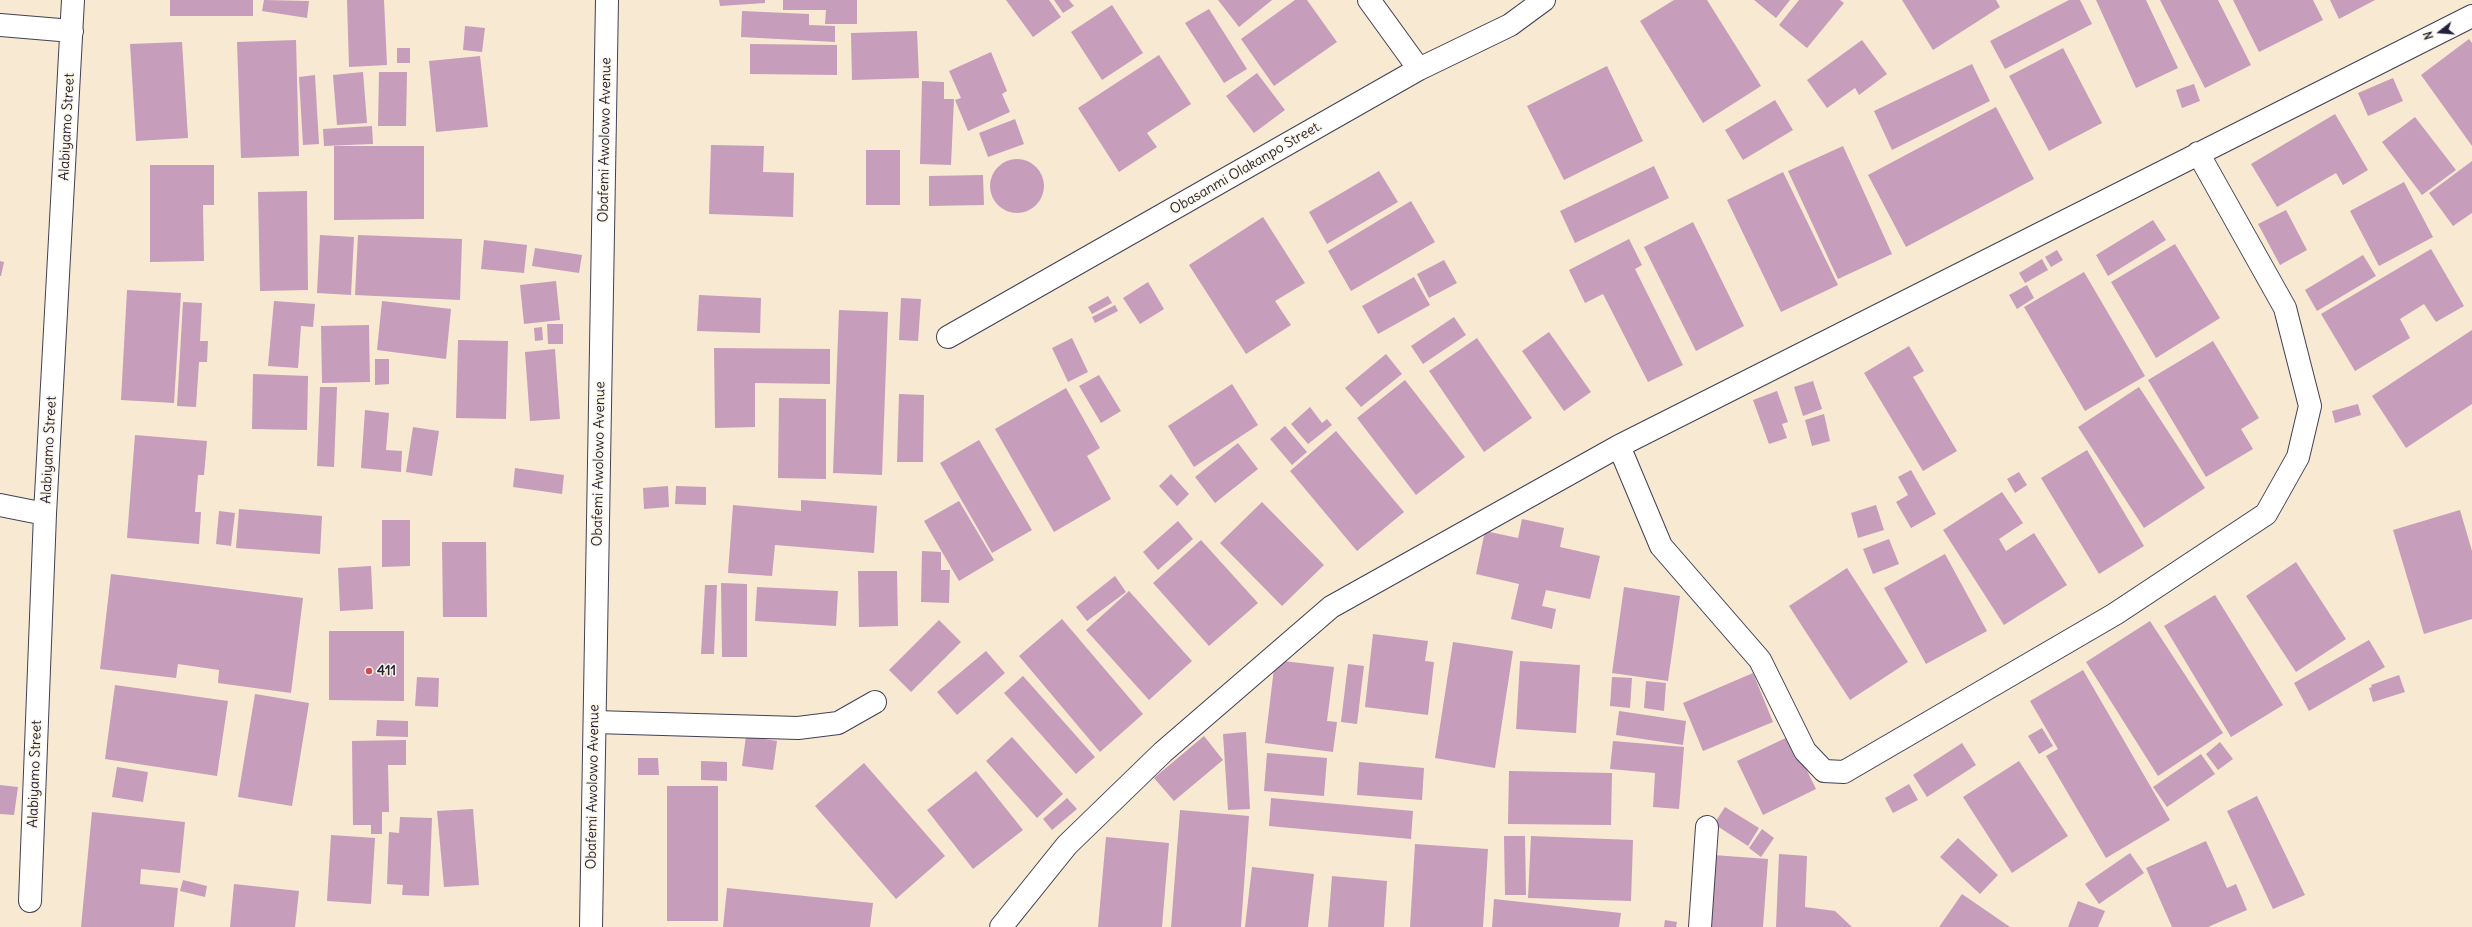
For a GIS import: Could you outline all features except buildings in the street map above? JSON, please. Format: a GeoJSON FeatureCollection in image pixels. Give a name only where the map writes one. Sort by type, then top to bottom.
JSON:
{"type":"FeatureCollection","features":[{"type":"Feature","properties":{"kind":"street","name":"Alabiyamo Street"},"geometry":{"type":"LineString","coordinates":[[30,901],[45,514],[73,0]]}},
{"type":"Feature","properties":{"kind":"street","name":"Obafemi Awolowo Avenue"},"geometry":{"type":"LineString","coordinates":[[591,927],[607,0]]}},
{"type":"Feature","properties":{"kind":"street"},"geometry":{"type":"LineString","coordinates":[[1369,0],[1419,69]]}},
{"type":"Feature","properties":{"kind":"street","name":"Obasanmi Olakanpo Street."},"geometry":{"type":"LineString","coordinates":[[948,337],[1419,69],[1510,25],[1544,0]]}},
{"type":"Feature","properties":{"kind":"street"},"geometry":{"type":"LineString","coordinates":[[1000,927],[1067,845],[1157,758],[1331,607],[1619,446],[2472,16]]}},
{"type":"Feature","properties":{"kind":"street"},"geometry":{"type":"LineString","coordinates":[[0,25],[72,32]]}},
{"type":"Feature","properties":{"kind":"street"},"geometry":{"type":"LineString","coordinates":[[1619,446],[1661,546],[1760,660],[1805,751],[1824,771],[1844,772],[2114,614],[2266,514],[2298,457],[2310,406],[2285,308],[2198,153]]}},
{"type":"Feature","properties":{"kind":"street"},"geometry":{"type":"LineString","coordinates":[[0,505],[45,514]]}},
{"type":"Feature","properties":{"kind":"street"},"geometry":{"type":"LineString","coordinates":[[595,722],[798,728],[838,723],[875,702]]}},
{"type":"Feature","properties":{"kind":"street"},"geometry":{"type":"LineString","coordinates":[[1700,927],[1707,827]]}},
{"type":"Feature","properties":{"kind":"place","name":"411"},"geometry":{"type":"Point","coordinates":[369,671]}}]}
